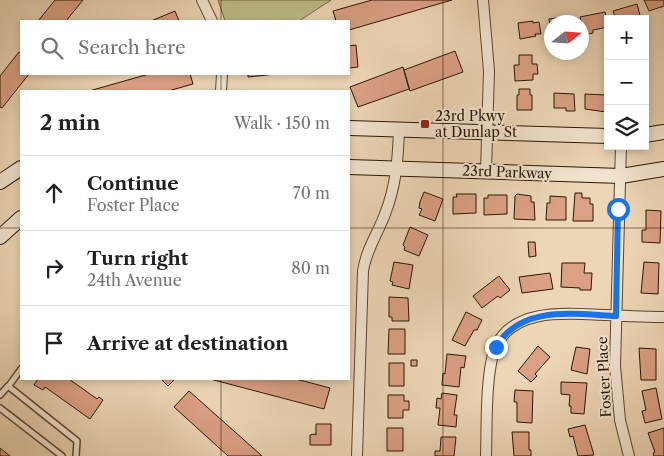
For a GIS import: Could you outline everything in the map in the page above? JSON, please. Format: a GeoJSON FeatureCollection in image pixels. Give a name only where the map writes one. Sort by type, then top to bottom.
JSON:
{"type":"FeatureCollection","features":[{"type":"Feature","properties":{"kind":"street"},"geometry":{"type":"LineString","coordinates":[[202,0],[212,20]]}},
{"type":"Feature","properties":{"kind":"street"},"geometry":{"type":"LineString","coordinates":[[486,0],[490,71],[486,171]]}},
{"type":"Feature","properties":{"kind":"street"},"geometry":{"type":"LineString","coordinates":[[221,90],[222,75]]}},
{"type":"Feature","properties":{"kind":"street"},"geometry":{"type":"LineString","coordinates":[[350,128],[604,136]]}},
{"type":"Feature","properties":{"kind":"street"},"geometry":{"type":"LineString","coordinates":[[357,456],[363,271],[368,252],[388,205],[398,168],[399,130]]}},
{"type":"Feature","properties":{"kind":"street"},"geometry":{"type":"LineString","coordinates":[[649,134],[664,132]]}},
{"type":"Feature","properties":{"kind":"street","name":"Foster Place"},"geometry":{"type":"LineString","coordinates":[[621,150],[614,366],[620,420],[629,456]]}},
{"type":"Feature","properties":{"kind":"street","name":"23rd Parkway"},"geometry":{"type":"LineString","coordinates":[[350,167],[621,176],[664,169]]}},
{"type":"Feature","properties":{"kind":"street"},"geometry":{"type":"LineString","coordinates":[[0,182],[20,169]]}},
{"type":"Feature","properties":{"kind":"street"},"geometry":{"type":"LineString","coordinates":[[0,237],[20,219]]}},
{"type":"Feature","properties":{"kind":"street"},"geometry":{"type":"LineString","coordinates":[[486,456],[488,400],[493,357],[500,339],[519,323],[540,316],[555,314],[664,317]]}},
{"type":"Feature","properties":{"kind":"lane"},"geometry":{"type":"LineString","coordinates":[[0,395],[20,371]]}},
{"type":"Feature","properties":{"kind":"lane"},"geometry":{"type":"LineString","coordinates":[[8,387],[77,441],[76,456]]}},
{"type":"Feature","properties":{"kind":"lane"},"geometry":{"type":"LineString","coordinates":[[0,408],[62,456]]}},
{"type":"Feature","properties":{"kind":"shaded area"},"geometry":{"type":"Polygon","coordinates":[[[218,0],[331,0],[301,20],[225,20],[218,0]]]}},
{"type":"Feature","properties":{"kind":"building"},"geometry":{"type":"Polygon","coordinates":[[[55,0],[83,0],[67,20],[39,20],[55,0]]]}},
{"type":"Feature","properties":{"kind":"building"},"geometry":{"type":"Polygon","coordinates":[[[372,0],[452,0],[350,30],[350,20],[336,20],[333,11],[372,0]]]}},
{"type":"Feature","properties":{"kind":"building"},"geometry":{"type":"Polygon","coordinates":[[[644,0],[664,0],[664,6],[649,11],[644,0]]]}},
{"type":"Feature","properties":{"kind":"building"},"geometry":{"type":"Polygon","coordinates":[[[637,4],[640,15],[614,15],[613,11],[637,4]]]}},
{"type":"Feature","properties":{"kind":"building"},"geometry":{"type":"Polygon","coordinates":[[[175,11],[179,20],[153,20],[175,11]]]}},
{"type":"Feature","properties":{"kind":"building"},"geometry":{"type":"Polygon","coordinates":[[[605,12],[604,28],[593,30],[593,33],[589,34],[589,15],[605,12]]]}},
{"type":"Feature","properties":{"kind":"building"},"geometry":{"type":"Polygon","coordinates":[[[533,21],[533,23],[539,22],[541,34],[520,39],[518,23],[533,21]]]}},
{"type":"Feature","properties":{"kind":"building"},"geometry":{"type":"Polygon","coordinates":[[[356,45],[358,67],[350,68],[350,46],[356,45]]]}},
{"type":"Feature","properties":{"kind":"building"},"geometry":{"type":"Polygon","coordinates":[[[455,51],[463,72],[410,91],[404,70],[455,51]]]}},
{"type":"Feature","properties":{"kind":"building"},"geometry":{"type":"Polygon","coordinates":[[[20,52],[20,75],[28,75],[2,108],[0,107],[0,76],[20,52]]]}},
{"type":"Feature","properties":{"kind":"building"},"geometry":{"type":"Polygon","coordinates":[[[519,55],[532,55],[532,64],[537,64],[538,74],[533,74],[533,80],[515,81],[514,65],[519,65],[519,55]]]}},
{"type":"Feature","properties":{"kind":"building"},"geometry":{"type":"Polygon","coordinates":[[[403,67],[409,89],[358,107],[350,87],[403,67]]]}},
{"type":"Feature","properties":{"kind":"building"},"geometry":{"type":"Polygon","coordinates":[[[145,75],[190,75],[193,84],[172,90],[93,90],[145,75]]]}},
{"type":"Feature","properties":{"kind":"building"},"geometry":{"type":"Polygon","coordinates":[[[248,75],[267,75],[248,77],[248,75]]]}},
{"type":"Feature","properties":{"kind":"building"},"geometry":{"type":"Polygon","coordinates":[[[519,89],[530,89],[532,110],[517,110],[519,89]]]}},
{"type":"Feature","properties":{"kind":"building"},"geometry":{"type":"Polygon","coordinates":[[[554,93],[574,94],[575,111],[566,111],[566,108],[554,108],[554,93]]]}},
{"type":"Feature","properties":{"kind":"building"},"geometry":{"type":"Polygon","coordinates":[[[585,94],[604,95],[604,112],[585,109],[585,94]]]}},
{"type":"Feature","properties":{"kind":"building"},"geometry":{"type":"Polygon","coordinates":[[[424,192],[443,199],[435,221],[419,215],[422,209],[419,208],[420,202],[424,192]]]}},
{"type":"Feature","properties":{"kind":"building"},"geometry":{"type":"Polygon","coordinates":[[[575,193],[582,193],[582,198],[590,198],[590,204],[593,204],[593,221],[573,221],[575,193]]]}},
{"type":"Feature","properties":{"kind":"building"},"geometry":{"type":"Polygon","coordinates":[[[456,194],[476,194],[476,213],[453,214],[453,197],[457,197],[456,194]]]}},
{"type":"Feature","properties":{"kind":"building"},"geometry":{"type":"Polygon","coordinates":[[[517,194],[531,196],[531,202],[534,202],[535,220],[514,219],[515,196],[517,194]]]}},
{"type":"Feature","properties":{"kind":"building"},"geometry":{"type":"Polygon","coordinates":[[[488,195],[507,195],[507,214],[484,215],[484,198],[488,198],[488,195]]]}},
{"type":"Feature","properties":{"kind":"building"},"geometry":{"type":"Polygon","coordinates":[[[550,196],[566,197],[566,220],[546,220],[547,203],[550,203],[550,196]]]}},
{"type":"Feature","properties":{"kind":"building"},"geometry":{"type":"Polygon","coordinates":[[[646,210],[661,211],[660,243],[642,242],[642,230],[646,230],[646,210]]]}},
{"type":"Feature","properties":{"kind":"building"},"geometry":{"type":"Polygon","coordinates":[[[410,227],[428,235],[419,256],[404,250],[405,247],[403,245],[410,227]]]}},
{"type":"Feature","properties":{"kind":"building"},"geometry":{"type":"Polygon","coordinates":[[[528,242],[535,242],[536,256],[529,257],[528,242]]]}},
{"type":"Feature","properties":{"kind":"building"},"geometry":{"type":"Polygon","coordinates":[[[394,262],[413,265],[409,289],[392,285],[393,282],[390,281],[394,262]]]}},
{"type":"Feature","properties":{"kind":"building"},"geometry":{"type":"Polygon","coordinates":[[[644,262],[659,263],[658,294],[641,293],[644,262]]]}},
{"type":"Feature","properties":{"kind":"building"},"geometry":{"type":"Polygon","coordinates":[[[562,263],[585,263],[584,273],[592,273],[591,290],[561,287],[562,263]]]}},
{"type":"Feature","properties":{"kind":"building"},"geometry":{"type":"Polygon","coordinates":[[[550,273],[553,289],[522,293],[519,277],[550,273]]]}},
{"type":"Feature","properties":{"kind":"building"},"geometry":{"type":"Polygon","coordinates":[[[499,276],[510,290],[482,308],[473,296],[499,276]]]}},
{"type":"Feature","properties":{"kind":"building"},"geometry":{"type":"Polygon","coordinates":[[[389,297],[408,298],[409,321],[392,321],[392,317],[389,317],[389,297]]]}},
{"type":"Feature","properties":{"kind":"building"},"geometry":{"type":"Polygon","coordinates":[[[466,312],[482,320],[465,346],[452,340],[466,312]]]}},
{"type":"Feature","properties":{"kind":"building"},"geometry":{"type":"Polygon","coordinates":[[[389,329],[405,329],[405,354],[388,354],[389,329]]]}},
{"type":"Feature","properties":{"kind":"building"},"geometry":{"type":"Polygon","coordinates":[[[538,346],[550,357],[535,374],[537,376],[531,382],[518,371],[538,346]]]}},
{"type":"Feature","properties":{"kind":"building"},"geometry":{"type":"Polygon","coordinates":[[[576,347],[590,349],[587,374],[571,370],[576,347]]]}},
{"type":"Feature","properties":{"kind":"building"},"geometry":{"type":"Polygon","coordinates":[[[639,348],[656,349],[656,380],[641,380],[639,348]]]}},
{"type":"Feature","properties":{"kind":"building"},"geometry":{"type":"Polygon","coordinates":[[[447,354],[466,356],[464,368],[461,367],[459,387],[442,385],[447,354]]]}},
{"type":"Feature","properties":{"kind":"building"},"geometry":{"type":"Polygon","coordinates":[[[411,360],[417,360],[417,366],[411,366],[411,360]]]}},
{"type":"Feature","properties":{"kind":"building"},"geometry":{"type":"Polygon","coordinates":[[[389,363],[404,363],[404,386],[389,386],[389,363]]]}},
{"type":"Feature","properties":{"kind":"building"},"geometry":{"type":"Polygon","coordinates":[[[37,380],[70,380],[97,399],[99,397],[103,400],[90,419],[45,387],[43,390],[34,385],[37,380]]]}},
{"type":"Feature","properties":{"kind":"building"},"geometry":{"type":"Polygon","coordinates":[[[162,380],[174,380],[168,386],[162,380]]]}},
{"type":"Feature","properties":{"kind":"building"},"geometry":{"type":"Polygon","coordinates":[[[214,380],[300,380],[330,388],[324,409],[214,380]]]}},
{"type":"Feature","properties":{"kind":"building"},"geometry":{"type":"Polygon","coordinates":[[[561,382],[587,383],[584,414],[571,413],[571,406],[569,406],[570,395],[561,394],[561,382]]]}},
{"type":"Feature","properties":{"kind":"building"},"geometry":{"type":"Polygon","coordinates":[[[656,388],[662,419],[645,423],[642,411],[646,410],[642,391],[656,388]]]}},
{"type":"Feature","properties":{"kind":"building"},"geometry":{"type":"Polygon","coordinates":[[[515,390],[533,391],[532,423],[517,422],[517,402],[514,402],[515,390]]]}},
{"type":"Feature","properties":{"kind":"building"},"geometry":{"type":"Polygon","coordinates":[[[189,391],[262,456],[228,456],[174,407],[189,391]]]}},
{"type":"Feature","properties":{"kind":"building"},"geometry":{"type":"Polygon","coordinates":[[[442,393],[457,395],[454,415],[457,415],[456,427],[438,425],[440,408],[436,408],[437,398],[441,399],[442,393]]]}},
{"type":"Feature","properties":{"kind":"building"},"geometry":{"type":"Polygon","coordinates":[[[388,395],[404,395],[404,401],[409,401],[409,410],[403,410],[403,418],[388,418],[388,395]]]}},
{"type":"Feature","properties":{"kind":"building"},"geometry":{"type":"Polygon","coordinates":[[[316,424],[331,424],[331,445],[310,445],[310,435],[316,435],[316,424]]]}},
{"type":"Feature","properties":{"kind":"building"},"geometry":{"type":"Polygon","coordinates":[[[585,425],[594,455],[578,456],[573,436],[570,437],[568,429],[585,425]]]}},
{"type":"Feature","properties":{"kind":"building"},"geometry":{"type":"Polygon","coordinates":[[[387,428],[403,428],[403,451],[387,451],[387,428]]]}},
{"type":"Feature","properties":{"kind":"building"},"geometry":{"type":"Polygon","coordinates":[[[664,428],[664,456],[654,456],[653,453],[655,452],[648,433],[664,428]]]}},
{"type":"Feature","properties":{"kind":"building"},"geometry":{"type":"Polygon","coordinates":[[[512,432],[529,432],[531,456],[514,456],[512,432]]]}},
{"type":"Feature","properties":{"kind":"building"},"geometry":{"type":"Polygon","coordinates":[[[441,437],[456,437],[454,456],[435,456],[435,451],[440,451],[441,437]]]}},
{"type":"Feature","properties":{"kind":"building"},"geometry":{"type":"Polygon","coordinates":[[[0,448],[10,456],[0,456],[0,448]]]}},
{"type":"Feature","properties":{"kind":"place","name":"23rd Pkwy at Dunlap St"},"geometry":{"type":"Point","coordinates":[425,124]}},
{"type":"Feature","properties":{"kind":"route"},"geometry":{"type":"LineString","coordinates":[[496,347],[500,339],[514,326],[547,314],[616,316],[618,209]]}}]}
